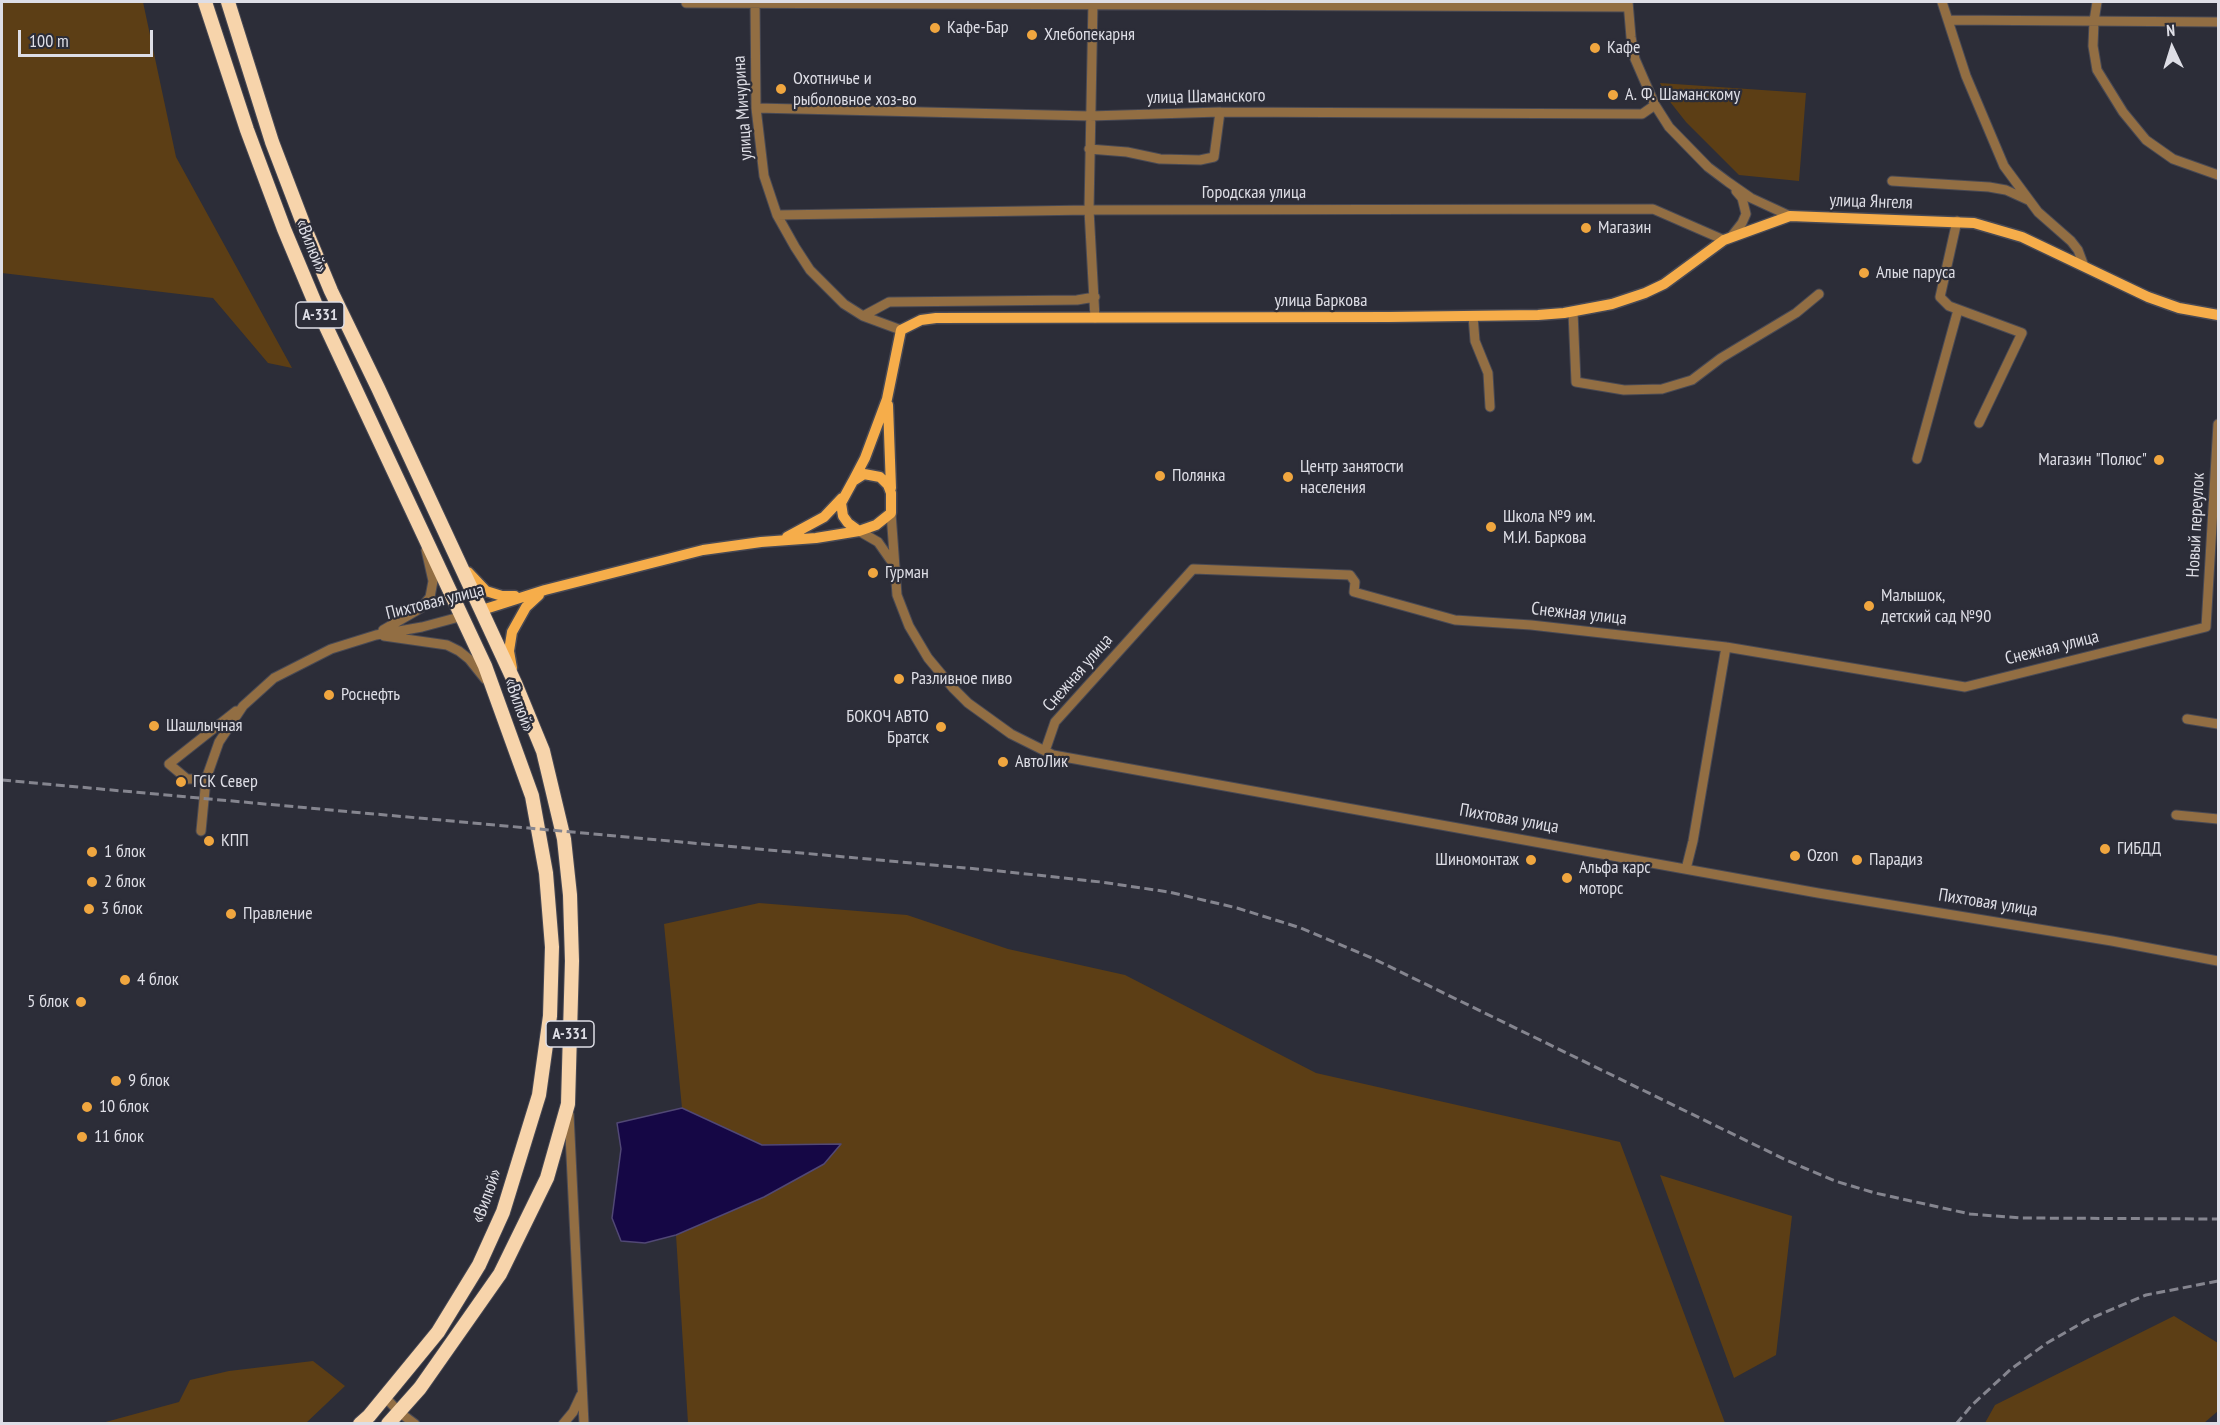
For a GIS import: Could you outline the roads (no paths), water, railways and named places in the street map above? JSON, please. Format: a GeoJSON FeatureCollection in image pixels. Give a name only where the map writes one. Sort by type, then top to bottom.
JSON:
{"type":"FeatureCollection","features":[{"type":"Feature","properties":{"kind":"highway","name":"«Вилюй»"},"geometry":{"type":"LineString","coordinates":[[206,2],[247,130],[284,229],[315,303],[463,616],[496,696],[532,796],[546,873],[552,947],[550,1016],[540,1086],[523,1152],[503,1212],[478,1265],[438,1332],[360,1424]]}},
{"type":"Feature","properties":{"kind":"highway","name":"«Вилюй»"},"geometry":{"type":"LineString","coordinates":[[228,2],[272,142],[331,291],[482,610],[543,751],[564,839],[570,895],[572,961],[568,1104],[547,1178],[500,1274],[420,1388],[388,1424]]}},
{"type":"Feature","properties":{"kind":"highway","name":"Пихтовая улица"},"geometry":{"type":"LineString","coordinates":[[463,616],[482,610]]}},
{"type":"Feature","properties":{"kind":"main road","name":"улица Янгеля"},"geometry":{"type":"LineString","coordinates":[[1790,216],[1957,221],[1995,228],[2022,237],[2148,297],[2179,308],[2218,315]]}},
{"type":"Feature","properties":{"kind":"main road","name":"улица Баркова"},"geometry":{"type":"LineString","coordinates":[[901,330],[921,320],[936,318],[1473,316],[1574,312],[1627,300],[1664,284],[1728,239],[1790,216]]}},
{"type":"Feature","properties":{"kind":"main road"},"geometry":{"type":"LineString","coordinates":[[887,399],[891,513],[876,525],[859,531],[843,516],[841,507],[843,496],[865,458],[887,399],[901,330]]}},
{"type":"Feature","properties":{"kind":"main road"},"geometry":{"type":"LineString","coordinates":[[853,481],[864,474],[876,475],[884,480],[891,492]]}},
{"type":"Feature","properties":{"kind":"main road","name":"Пихтовая улица"},"geometry":{"type":"LineString","coordinates":[[782,540],[824,517],[843,496]]}},
{"type":"Feature","properties":{"kind":"main road","name":"Пихтовая улица"},"geometry":{"type":"LineString","coordinates":[[482,610],[544,590],[703,550],[859,531]]}},
{"type":"Feature","properties":{"kind":"main road"},"geometry":{"type":"LineString","coordinates":[[456,555],[474,580],[486,591],[501,597],[544,590]]}},
{"type":"Feature","properties":{"kind":"main road"},"geometry":{"type":"LineString","coordinates":[[515,683],[509,651],[512,632],[526,607],[544,590]]}},
{"type":"Feature","properties":{"kind":"street"},"geometry":{"type":"LineString","coordinates":[[1942,2],[1966,76],[2004,166],[2038,212],[2071,241],[2078,250],[2084,266]]}},
{"type":"Feature","properties":{"kind":"street"},"geometry":{"type":"LineString","coordinates":[[2097,2],[2092,46],[2097,70],[2123,112],[2146,140],[2173,159],[2218,174]]}},
{"type":"Feature","properties":{"kind":"street"},"geometry":{"type":"LineString","coordinates":[[686,3],[1628,4]]}},
{"type":"Feature","properties":{"kind":"street","name":"улица Мичурина"},"geometry":{"type":"LineString","coordinates":[[755,3],[756,108],[764,176],[777,215],[810,270],[844,304],[863,316],[901,330]]}},
{"type":"Feature","properties":{"kind":"street"},"geometry":{"type":"LineString","coordinates":[[1093,3],[1089,210],[1095,318]]}},
{"type":"Feature","properties":{"kind":"street","name":"улица Янгеля"},"geometry":{"type":"LineString","coordinates":[[1628,4],[1635,59],[1655,105],[1669,128],[1708,167],[1728,182],[1751,198],[1790,216]]}},
{"type":"Feature","properties":{"kind":"street"},"geometry":{"type":"LineString","coordinates":[[1949,20],[2218,22]]}},
{"type":"Feature","properties":{"kind":"street","name":"улица Шаманского"},"geometry":{"type":"LineString","coordinates":[[756,108],[1090,116],[1220,112],[1642,114],[1655,105]]}},
{"type":"Feature","properties":{"kind":"street"},"geometry":{"type":"LineString","coordinates":[[1089,149],[1127,152],[1160,159],[1200,160],[1214,157],[1220,112]]}},
{"type":"Feature","properties":{"kind":"street"},"geometry":{"type":"LineString","coordinates":[[1728,182],[1742,198],[1746,214],[1742,223],[1728,239]]}},
{"type":"Feature","properties":{"kind":"street"},"geometry":{"type":"LineString","coordinates":[[1892,182],[1989,187],[2006,190],[2030,201]]}},
{"type":"Feature","properties":{"kind":"street","name":"Городская улица"},"geometry":{"type":"LineString","coordinates":[[777,215],[1089,210],[1653,209],[1728,239]]}},
{"type":"Feature","properties":{"kind":"street"},"geometry":{"type":"LineString","coordinates":[[1957,221],[1940,297],[1949,306],[1958,310],[2022,333],[1979,423]]}},
{"type":"Feature","properties":{"kind":"street"},"geometry":{"type":"LineString","coordinates":[[1574,312],[1576,382],[1624,390],[1662,388],[1692,380],[1721,358],[1796,313],[1819,294]]}},
{"type":"Feature","properties":{"kind":"street"},"geometry":{"type":"LineString","coordinates":[[863,316],[890,302],[1077,300],[1095,297]]}},
{"type":"Feature","properties":{"kind":"street"},"geometry":{"type":"LineString","coordinates":[[1917,459],[1958,310]]}},
{"type":"Feature","properties":{"kind":"street"},"geometry":{"type":"LineString","coordinates":[[1473,316],[1475,341],[1488,374],[1490,406]]}},
{"type":"Feature","properties":{"kind":"street","name":"Новый переулок"},"geometry":{"type":"LineString","coordinates":[[2206,627],[2218,424]]}},
{"type":"Feature","properties":{"kind":"street","name":"Пихтовая улица"},"geometry":{"type":"LineString","coordinates":[[891,513],[897,594],[909,626],[939,672],[953,688],[985,716],[1011,734],[1045,751],[1070,760],[2218,961]]}},
{"type":"Feature","properties":{"kind":"street"},"geometry":{"type":"LineString","coordinates":[[376,635],[421,608],[433,591],[433,581],[422,531]]}},
{"type":"Feature","properties":{"kind":"street","name":"Пихтовая улица"},"geometry":{"type":"LineString","coordinates":[[859,531],[878,542],[890,556],[893,564]]}},
{"type":"Feature","properties":{"kind":"street","name":"Снежная улица"},"geometry":{"type":"LineString","coordinates":[[1045,751],[1055,722],[1193,568],[1350,575],[1355,582],[1354,592],[1455,620],[1532,625],[1726,647],[1965,687],[2206,627]]}},
{"type":"Feature","properties":{"kind":"street","name":"Пихтовая улица"},"geometry":{"type":"LineString","coordinates":[[201,831],[206,779],[219,742],[243,706],[274,678],[301,662],[331,649],[376,635],[422,627],[463,616]]}},
{"type":"Feature","properties":{"kind":"street"},"geometry":{"type":"LineString","coordinates":[[376,635],[434,642],[459,651],[477,668],[496,696]]}},
{"type":"Feature","properties":{"kind":"street"},"geometry":{"type":"LineString","coordinates":[[1686,869],[1726,647]]}},
{"type":"Feature","properties":{"kind":"street"},"geometry":{"type":"LineString","coordinates":[[206,779],[187,779],[170,764],[243,706]]}},
{"type":"Feature","properties":{"kind":"street"},"geometry":{"type":"LineString","coordinates":[[2187,719],[2218,724]]}},
{"type":"Feature","properties":{"kind":"street"},"geometry":{"type":"LineString","coordinates":[[2176,815],[2218,819]]}},
{"type":"Feature","properties":{"kind":"street"},"geometry":{"type":"LineString","coordinates":[[568,1104],[584,1424]]}},
{"type":"Feature","properties":{"kind":"street"},"geometry":{"type":"LineString","coordinates":[[563,1424],[573,1412],[582,1393]]}},
{"type":"Feature","properties":{"kind":"street"},"geometry":{"type":"LineString","coordinates":[[385,1396],[399,1412],[415,1424]]}},
{"type":"Feature","properties":{"kind":"railway"},"geometry":{"type":"LineString","coordinates":[[2,780],[999,871],[1169,892],[1237,908],[1301,928],[1374,959],[1786,1160],[1835,1181],[1875,1193],[1970,1214],[2021,1218],[2218,1219]]}},
{"type":"Feature","properties":{"kind":"railway"},"geometry":{"type":"LineString","coordinates":[[1956,1424],[1972,1405],[2011,1369],[2047,1343],[2087,1320],[2146,1295],[2218,1281]]}},
{"type":"Feature","properties":{"kind":"place","name":"Кафе-Бар"},"geometry":{"type":"Point","coordinates":[935,28]}},
{"type":"Feature","properties":{"kind":"place","name":"Хлебопекарня"},"geometry":{"type":"Point","coordinates":[1032,35]}},
{"type":"Feature","properties":{"kind":"place","name":"Кафе"},"geometry":{"type":"Point","coordinates":[1595,48]}},
{"type":"Feature","properties":{"kind":"place","name":"Охотничье и рыболовное хоз-во"},"geometry":{"type":"Point","coordinates":[781,89]}},
{"type":"Feature","properties":{"kind":"place","name":"А. Ф. Шаманскому"},"geometry":{"type":"Point","coordinates":[1613,95]}},
{"type":"Feature","properties":{"kind":"place","name":"Магазин"},"geometry":{"type":"Point","coordinates":[1586,228]}},
{"type":"Feature","properties":{"kind":"place","name":"Алые паруса"},"geometry":{"type":"Point","coordinates":[1864,273]}},
{"type":"Feature","properties":{"kind":"place","name":"Магазин \"Полюс\""},"geometry":{"type":"Point","coordinates":[2159,460]}},
{"type":"Feature","properties":{"kind":"place","name":"Полянка"},"geometry":{"type":"Point","coordinates":[1160,476]}},
{"type":"Feature","properties":{"kind":"place","name":"Центр занятости населения"},"geometry":{"type":"Point","coordinates":[1288,477]}},
{"type":"Feature","properties":{"kind":"place","name":"Школа №9 им. М.И. Баркова"},"geometry":{"type":"Point","coordinates":[1491,527]}},
{"type":"Feature","properties":{"kind":"place","name":"Гурман"},"geometry":{"type":"Point","coordinates":[873,573]}},
{"type":"Feature","properties":{"kind":"place","name":"Малышок, детский сад №90"},"geometry":{"type":"Point","coordinates":[1869,606]}},
{"type":"Feature","properties":{"kind":"place","name":"Разливное пиво"},"geometry":{"type":"Point","coordinates":[899,679]}},
{"type":"Feature","properties":{"kind":"place","name":"Роснефть"},"geometry":{"type":"Point","coordinates":[329,695]}},
{"type":"Feature","properties":{"kind":"place","name":"Шашлычная"},"geometry":{"type":"Point","coordinates":[154,726]}},
{"type":"Feature","properties":{"kind":"place","name":"БОКОЧ АВТО Братск"},"geometry":{"type":"Point","coordinates":[941,727]}},
{"type":"Feature","properties":{"kind":"place","name":"АвтоЛик"},"geometry":{"type":"Point","coordinates":[1003,762]}},
{"type":"Feature","properties":{"kind":"place","name":"ГСК Север"},"geometry":{"type":"Point","coordinates":[181,782]}},
{"type":"Feature","properties":{"kind":"place","name":"КПП"},"geometry":{"type":"Point","coordinates":[209,841]}},
{"type":"Feature","properties":{"kind":"place","name":"ГИБДД"},"geometry":{"type":"Point","coordinates":[2105,849]}},
{"type":"Feature","properties":{"kind":"place","name":"1 блок"},"geometry":{"type":"Point","coordinates":[92,852]}},
{"type":"Feature","properties":{"kind":"place","name":"Ozon"},"geometry":{"type":"Point","coordinates":[1795,856]}},
{"type":"Feature","properties":{"kind":"place","name":"Шиномонтаж"},"geometry":{"type":"Point","coordinates":[1531,860]}},
{"type":"Feature","properties":{"kind":"place","name":"Парадиз"},"geometry":{"type":"Point","coordinates":[1857,860]}},
{"type":"Feature","properties":{"kind":"place","name":"Альфа карс моторс"},"geometry":{"type":"Point","coordinates":[1567,878]}},
{"type":"Feature","properties":{"kind":"place","name":"2 блок"},"geometry":{"type":"Point","coordinates":[92,882]}},
{"type":"Feature","properties":{"kind":"place","name":"3 блок"},"geometry":{"type":"Point","coordinates":[89,909]}},
{"type":"Feature","properties":{"kind":"place","name":"Правление"},"geometry":{"type":"Point","coordinates":[231,914]}},
{"type":"Feature","properties":{"kind":"place","name":"4 блок"},"geometry":{"type":"Point","coordinates":[125,980]}},
{"type":"Feature","properties":{"kind":"place","name":"5 блок"},"geometry":{"type":"Point","coordinates":[81,1002]}},
{"type":"Feature","properties":{"kind":"place","name":"9 блок"},"geometry":{"type":"Point","coordinates":[116,1081]}},
{"type":"Feature","properties":{"kind":"place","name":"10 блок"},"geometry":{"type":"Point","coordinates":[87,1107]}},
{"type":"Feature","properties":{"kind":"place","name":"11 блок"},"geometry":{"type":"Point","coordinates":[82,1137]}}]}
